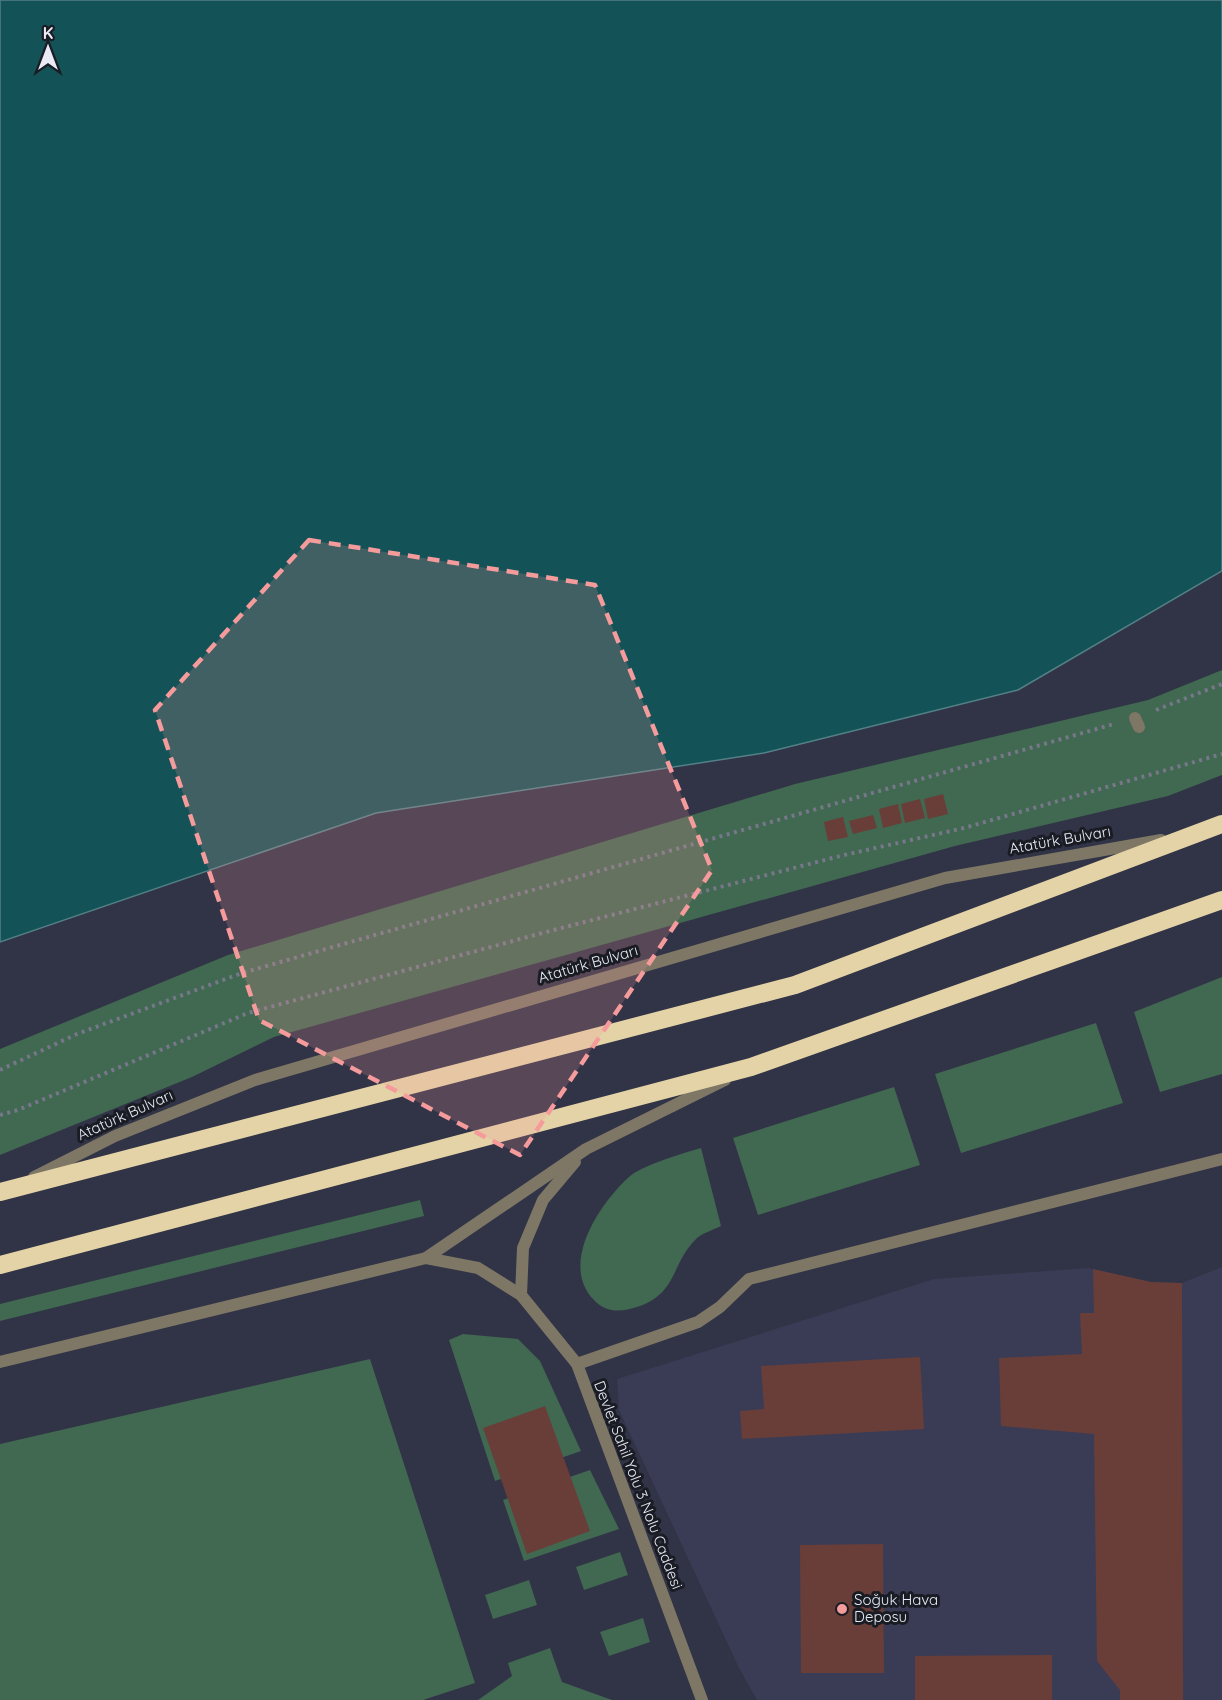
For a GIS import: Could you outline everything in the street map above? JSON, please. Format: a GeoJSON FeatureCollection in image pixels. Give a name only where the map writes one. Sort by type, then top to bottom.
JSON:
{"type":"FeatureCollection","features":[{"type":"Feature","properties":{"kind":"highway","name":"Atatürk Bulvarı"},"geometry":{"type":"LineString","coordinates":[[4,1189],[795,985],[1222,824]]}},
{"type":"Feature","properties":{"kind":"highway"},"geometry":{"type":"LineString","coordinates":[[0,1265],[751,1067],[1222,900]]}},
{"type":"Feature","properties":{"kind":"lane","name":"Atatürk Bulvarı"},"geometry":{"type":"LineString","coordinates":[[4,1189],[115,1136],[255,1080],[945,878],[1194,834]]}},
{"type":"Feature","properties":{"kind":"lane"},"geometry":{"type":"LineString","coordinates":[[0,1362],[426,1258],[586,1149],[751,1067]]}},
{"type":"Feature","properties":{"kind":"lane"},"geometry":{"type":"LineString","coordinates":[[426,1258],[478,1268],[521,1294],[523,1248],[543,1200],[586,1149]]}},
{"type":"Feature","properties":{"kind":"lane"},"geometry":{"type":"LineString","coordinates":[[577,1365],[698,1323],[720,1307],[749,1280],[1222,1159]]}},
{"type":"Feature","properties":{"kind":"lane","name":"Devlet Sahil Yolu 3 Nolu Caddesi"},"geometry":{"type":"LineString","coordinates":[[521,1294],[577,1365],[702,1700]]}},
{"type":"Feature","properties":{"kind":"path"},"geometry":{"type":"LineString","coordinates":[[0,1070],[87,1030],[242,973],[1137,722],[1222,684]]}},
{"type":"Feature","properties":{"kind":"path"},"geometry":{"type":"LineString","coordinates":[[0,1115],[18,1110],[259,1010],[637,908],[964,828],[1222,754]]}},
{"type":"Feature","properties":{"kind":"highlighted area"},"geometry":{"type":"Polygon","coordinates":[[[309,540],[595,585],[712,870],[520,1155],[259,1020],[155,710],[309,540]]]}},
{"type":"Feature","properties":{"kind":"shaded area"},"geometry":{"type":"Polygon","coordinates":[[[0,0],[1222,0],[1222,571],[1018,690],[764,753],[376,813],[0,942],[0,0]]]}},
{"type":"Feature","properties":{"kind":"shaded area"},"geometry":{"type":"Polygon","coordinates":[[[1222,670],[1222,775],[1168,796],[955,846],[274,1037],[192,1077],[0,1155],[0,1049],[228,955],[795,784],[1148,700],[1222,670]]]}},
{"type":"Feature","properties":{"kind":"shaded area"},"geometry":{"type":"Polygon","coordinates":[[[1222,977],[1222,1074],[1160,1092],[1134,1012],[1222,977]]]}},
{"type":"Feature","properties":{"kind":"shaded area"},"geometry":{"type":"Polygon","coordinates":[[[1096,1023],[1123,1103],[961,1153],[935,1074],[1096,1023]]]}},
{"type":"Feature","properties":{"kind":"shaded area"},"geometry":{"type":"Polygon","coordinates":[[[894,1087],[920,1165],[758,1215],[733,1138],[894,1087]]]}},
{"type":"Feature","properties":{"kind":"shaded area"},"geometry":{"type":"Polygon","coordinates":[[[701,1148],[721,1226],[697,1238],[682,1257],[668,1285],[652,1300],[627,1310],[610,1310],[599,1305],[584,1286],[580,1270],[587,1236],[606,1203],[617,1189],[635,1173],[663,1160],[701,1148]]]}},
{"type":"Feature","properties":{"kind":"shaded area"},"geometry":{"type":"Polygon","coordinates":[[[420,1200],[424,1216],[0,1321],[0,1304],[420,1200]]]}},
{"type":"Feature","properties":{"kind":"shaded area"},"geometry":{"type":"Polygon","coordinates":[[[1222,1267],[1222,1700],[757,1700],[739,1668],[619,1410],[617,1379],[934,1279],[1088,1268],[1151,1282],[1182,1283],[1222,1267]]]}},
{"type":"Feature","properties":{"kind":"shaded area"},"geometry":{"type":"Polygon","coordinates":[[[463,1334],[518,1339],[540,1361],[581,1451],[495,1481],[449,1340],[463,1334]]]}},
{"type":"Feature","properties":{"kind":"shaded area"},"geometry":{"type":"Polygon","coordinates":[[[370,1359],[475,1683],[423,1700],[0,1700],[0,1444],[370,1359]]]}},
{"type":"Feature","properties":{"kind":"shaded area"},"geometry":{"type":"Polygon","coordinates":[[[590,1470],[619,1529],[524,1561],[503,1500],[590,1470]]]}},
{"type":"Feature","properties":{"kind":"shaded area"},"geometry":{"type":"Polygon","coordinates":[[[620,1552],[628,1575],[584,1590],[576,1567],[620,1552]]]}},
{"type":"Feature","properties":{"kind":"shaded area"},"geometry":{"type":"Polygon","coordinates":[[[529,1580],[537,1605],[493,1619],[485,1595],[529,1580]]]}},
{"type":"Feature","properties":{"kind":"shaded area"},"geometry":{"type":"Polygon","coordinates":[[[643,1618],[650,1642],[609,1656],[600,1632],[643,1618]]]}},
{"type":"Feature","properties":{"kind":"shaded area"},"geometry":{"type":"Polygon","coordinates":[[[550,1648],[562,1682],[612,1700],[478,1700],[512,1676],[508,1663],[550,1648]]]}},
{"type":"Feature","properties":{"kind":"building"},"geometry":{"type":"Polygon","coordinates":[[[943,794],[948,814],[928,819],[924,799],[943,794]]]}},
{"type":"Feature","properties":{"kind":"building"},"geometry":{"type":"Polygon","coordinates":[[[920,799],[925,818],[905,823],[901,804],[920,799]]]}},
{"type":"Feature","properties":{"kind":"building"},"geometry":{"type":"Polygon","coordinates":[[[898,804],[902,823],[883,828],[879,809],[898,804]]]}},
{"type":"Feature","properties":{"kind":"building"},"geometry":{"type":"Polygon","coordinates":[[[873,815],[877,828],[853,834],[849,821],[873,815]]]}},
{"type":"Feature","properties":{"kind":"building"},"geometry":{"type":"Polygon","coordinates":[[[843,817],[848,837],[828,841],[824,822],[843,817]]]}},
{"type":"Feature","properties":{"kind":"building"},"geometry":{"type":"Polygon","coordinates":[[[1093,1269],[1151,1282],[1182,1283],[1183,1700],[1120,1700],[1120,1690],[1097,1661],[1094,1434],[1001,1426],[999,1358],[1082,1354],[1080,1313],[1094,1313],[1093,1269]]]}},
{"type":"Feature","properties":{"kind":"building"},"geometry":{"type":"Polygon","coordinates":[[[920,1357],[924,1429],[742,1439],[740,1411],[764,1409],[761,1366],[920,1357]]]}},
{"type":"Feature","properties":{"kind":"building"},"geometry":{"type":"Polygon","coordinates":[[[545,1406],[590,1531],[527,1554],[483,1428],[545,1406]]]}},
{"type":"Feature","properties":{"kind":"building","name":"Soğuk Hava Deposu"},"geometry":{"type":"Polygon","coordinates":[[[883,1544],[884,1673],[801,1673],[800,1545],[883,1544]]]}},
{"type":"Feature","properties":{"kind":"building","name":"Soğuk Hava Deposu"},"geometry":{"type":"Polygon","coordinates":[[[1052,1655],[1052,1700],[915,1700],[915,1656],[1052,1655]]]}},
{"type":"Feature","properties":{"kind":"place","name":"Soğuk Hava Deposu"},"geometry":{"type":"Point","coordinates":[842,1609]}}]}
